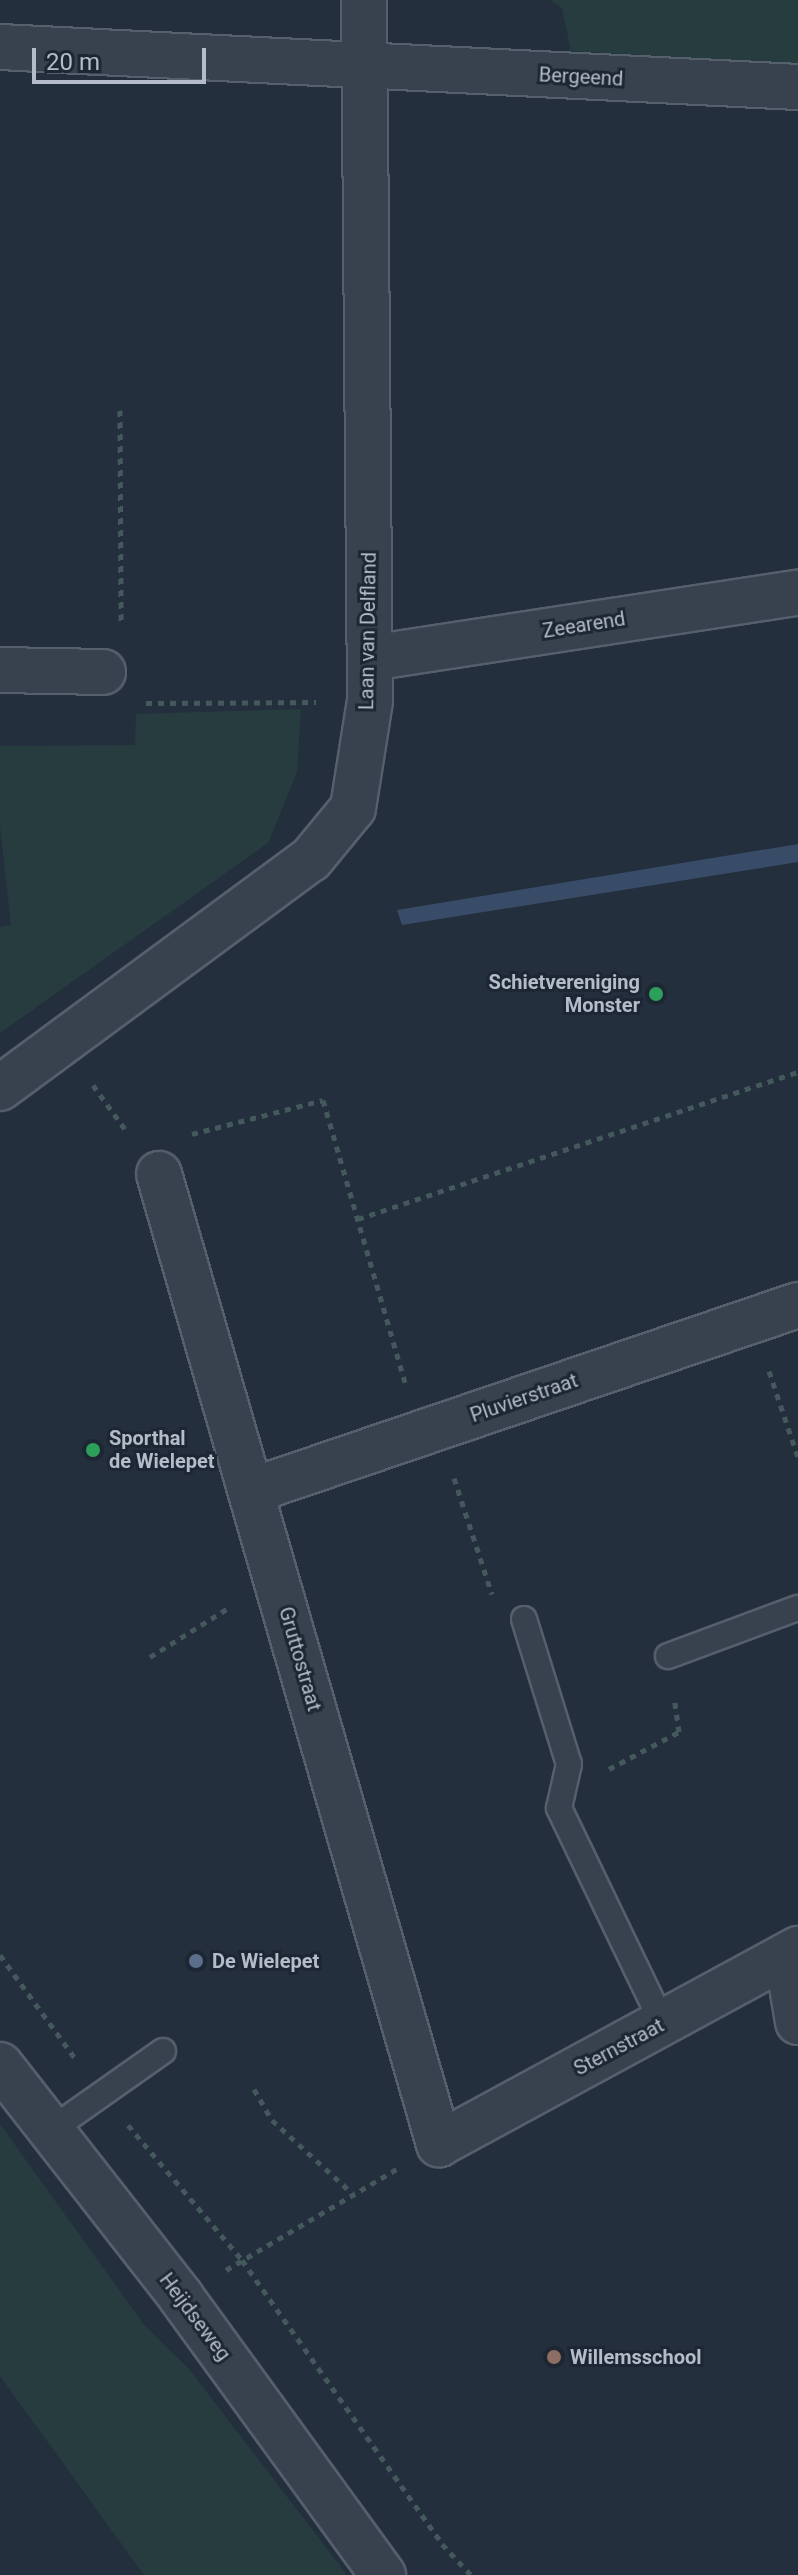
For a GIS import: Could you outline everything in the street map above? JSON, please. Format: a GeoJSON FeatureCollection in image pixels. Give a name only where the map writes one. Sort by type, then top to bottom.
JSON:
{"type":"FeatureCollection","features":[{"type":"Feature","properties":{"kind":"street","name":"Laan van Delfland"},"geometry":{"type":"LineString","coordinates":[[0,1088],[311,859],[353,808],[370,701],[371,658],[364,0]]}},
{"type":"Feature","properties":{"kind":"street","name":"Bergeend"},"geometry":{"type":"LineString","coordinates":[[0,47],[798,87]]}},
{"type":"Feature","properties":{"kind":"street","name":"Zeearend"},"geometry":{"type":"LineString","coordinates":[[371,658],[798,593]]}},
{"type":"Feature","properties":{"kind":"street"},"geometry":{"type":"LineString","coordinates":[[0,670],[103,672]]}},
{"type":"Feature","properties":{"kind":"street","name":"Gruttostraat"},"geometry":{"type":"LineString","coordinates":[[159,1174],[439,2144]]}},
{"type":"Feature","properties":{"kind":"street","name":"Pluvierstraat"},"geometry":{"type":"LineString","coordinates":[[251,1491],[798,1305]]}},
{"type":"Feature","properties":{"kind":"street"},"geometry":{"type":"LineString","coordinates":[[793,1952],[798,2022]]}},
{"type":"Feature","properties":{"kind":"street","name":"Sternstraat"},"geometry":{"type":"LineString","coordinates":[[439,2144],[793,1952]]}},
{"type":"Feature","properties":{"kind":"street","name":"Heijdseweg"},"geometry":{"type":"LineString","coordinates":[[0,2065],[181,2297],[383,2575]]}},
{"type":"Feature","properties":{"kind":"lane"},"geometry":{"type":"LineString","coordinates":[[668,1656],[798,1608]]}},
{"type":"Feature","properties":{"kind":"lane"},"geometry":{"type":"LineString","coordinates":[[524,1619],[569,1764],[559,1808],[663,2024]]}},
{"type":"Feature","properties":{"kind":"lane"},"geometry":{"type":"LineString","coordinates":[[51,2130],[163,2051]]}},
{"type":"Feature","properties":{"kind":"path"},"geometry":{"type":"LineString","coordinates":[[120,410],[121,626]]}},
{"type":"Feature","properties":{"kind":"path"},"geometry":{"type":"LineString","coordinates":[[103,672],[113,702],[121,703],[370,701]]}},
{"type":"Feature","properties":{"kind":"path"},"geometry":{"type":"LineString","coordinates":[[61,1043],[159,1174]]}},
{"type":"Feature","properties":{"kind":"path"},"geometry":{"type":"LineString","coordinates":[[358,1219],[798,1072]]}},
{"type":"Feature","properties":{"kind":"path"},"geometry":{"type":"LineString","coordinates":[[185,1136],[323,1100],[358,1219],[429,1430],[497,1610],[524,1619]]}},
{"type":"Feature","properties":{"kind":"path"},"geometry":{"type":"LineString","coordinates":[[752,1321],[798,1457]]}},
{"type":"Feature","properties":{"kind":"path"},"geometry":{"type":"LineString","coordinates":[[150,1657],[276,1578]]}},
{"type":"Feature","properties":{"kind":"path"},"geometry":{"type":"LineString","coordinates":[[563,1794],[679,1732],[668,1656]]}},
{"type":"Feature","properties":{"kind":"path"},"geometry":{"type":"LineString","coordinates":[[0,1955],[102,2093],[242,2260],[442,2544],[471,2575]]}},
{"type":"Feature","properties":{"kind":"path"},"geometry":{"type":"LineString","coordinates":[[254,2089],[272,2120],[353,2194]]}},
{"type":"Feature","properties":{"kind":"path"},"geometry":{"type":"LineString","coordinates":[[181,2297],[439,2144]]}},
{"type":"Feature","properties":{"kind":"green space"},"geometry":{"type":"Polygon","coordinates":[[[551,0],[798,0],[798,64],[571,51],[562,8],[551,0]]]}},
{"type":"Feature","properties":{"kind":"green space"},"geometry":{"type":"Polygon","coordinates":[[[301,709],[297,772],[268,843],[0,1033],[0,927],[11,925],[0,826],[0,746],[135,745],[136,714],[301,709]]]}},
{"type":"Feature","properties":{"kind":"green space"},"geometry":{"type":"Polygon","coordinates":[[[0,2124],[144,2325],[189,2369],[347,2575],[144,2575],[0,2376],[0,2124]]]}},
{"type":"Feature","properties":{"kind":"water"},"geometry":{"type":"Polygon","coordinates":[[[798,844],[798,862],[402,925],[397,910],[798,844]]]}},
{"type":"Feature","properties":{"kind":"place","name":"Schietvereniging Monster"},"geometry":{"type":"Point","coordinates":[656,994]}},
{"type":"Feature","properties":{"kind":"place","name":"Sporthal de Wielepet"},"geometry":{"type":"Point","coordinates":[93,1450]}},
{"type":"Feature","properties":{"kind":"place","name":"De Wielepet"},"geometry":{"type":"Point","coordinates":[196,1961]}},
{"type":"Feature","properties":{"kind":"place","name":"Willemsschool"},"geometry":{"type":"Point","coordinates":[554,2357]}}]}
